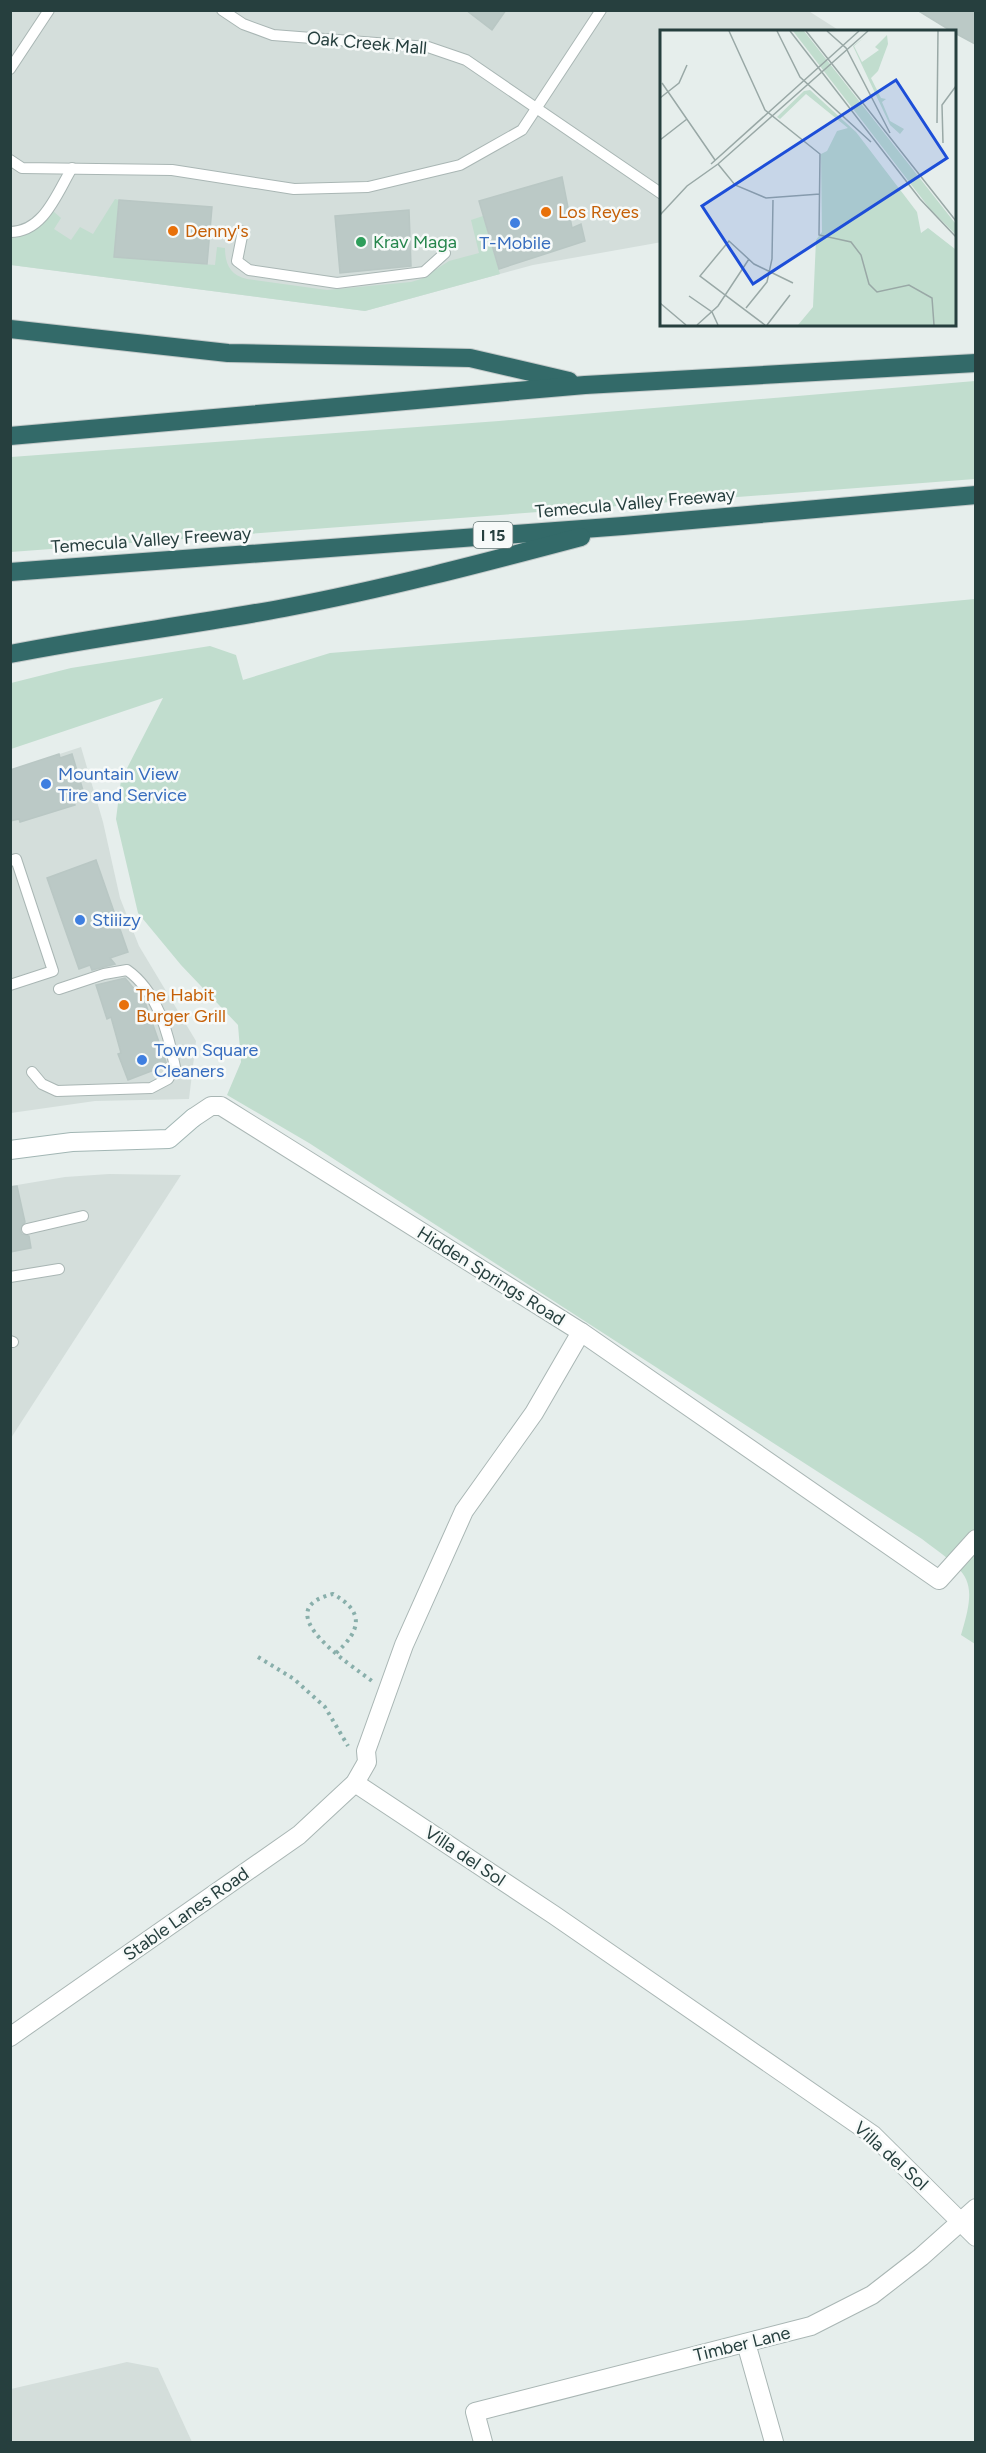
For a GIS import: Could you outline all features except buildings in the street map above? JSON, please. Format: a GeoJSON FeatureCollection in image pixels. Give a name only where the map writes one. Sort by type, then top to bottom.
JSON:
{"type":"FeatureCollection","features":[{"type":"Feature","properties":{"kind":"highway"},"geometry":{"type":"LineString","coordinates":[[10,329],[228,353],[470,358],[585,385]]}},
{"type":"Feature","properties":{"kind":"highway"},"geometry":{"type":"LineString","coordinates":[[10,436],[585,385],[975,363]]}},
{"type":"Feature","properties":{"kind":"highway","name":"Temecula Valley Freeway"},"geometry":{"type":"LineString","coordinates":[[10,572],[623,526],[975,495]]}},
{"type":"Feature","properties":{"kind":"highway"},"geometry":{"type":"LineString","coordinates":[[10,654],[89,638],[284,608],[459,570],[623,526]]}},
{"type":"Feature","properties":{"kind":"street","name":"Hidden Springs Road"},"geometry":{"type":"LineString","coordinates":[[10,1150],[83,1141],[169,1139],[211,1106],[221,1106],[581,1332],[939,1580],[975,1539]]}},
{"type":"Feature","properties":{"kind":"street"},"geometry":{"type":"LineString","coordinates":[[355,1783],[367,1762],[366,1751],[404,1645],[464,1511],[534,1413],[581,1332]]}},
{"type":"Feature","properties":{"kind":"street","name":"Stable Lanes Road"},"geometry":{"type":"LineString","coordinates":[[10,2037],[299,1835],[355,1783]]}},
{"type":"Feature","properties":{"kind":"street","name":"Villa del Sol"},"geometry":{"type":"LineString","coordinates":[[355,1783],[554,1915],[873,2135],[975,2237]]}},
{"type":"Feature","properties":{"kind":"street","name":"Timber Lane"},"geometry":{"type":"LineString","coordinates":[[483,2442],[475,2412],[811,2326],[872,2295],[921,2258],[975,2208]]}},
{"type":"Feature","properties":{"kind":"street"},"geometry":{"type":"LineString","coordinates":[[746,2343],[774,2442]]}},
{"type":"Feature","properties":{"kind":"lane"},"geometry":{"type":"LineString","coordinates":[[10,69],[49,10]]}},
{"type":"Feature","properties":{"kind":"lane","name":"Oak Creek Mall"},"geometry":{"type":"LineString","coordinates":[[222,10],[243,24],[273,35],[428,47],[466,60],[660,193]]}},
{"type":"Feature","properties":{"kind":"lane"},"geometry":{"type":"LineString","coordinates":[[10,160],[22,168],[172,170],[294,189],[368,187],[460,165],[522,130],[601,10]]}},
{"type":"Feature","properties":{"kind":"lane"},"geometry":{"type":"LineString","coordinates":[[10,232],[29,230],[38,222],[72,168]]}},
{"type":"Feature","properties":{"kind":"lane"},"geometry":{"type":"LineString","coordinates":[[243,231],[237,261],[249,270],[337,283],[424,272],[445,253]]}},
{"type":"Feature","properties":{"kind":"lane"},"geometry":{"type":"LineString","coordinates":[[10,861],[16,859],[53,970],[10,985]]}},
{"type":"Feature","properties":{"kind":"lane"},"geometry":{"type":"LineString","coordinates":[[32,1072],[42,1084],[57,1091],[151,1088],[168,1079],[175,1067],[155,1001],[140,979],[127,970],[59,989]]}},
{"type":"Feature","properties":{"kind":"lane"},"geometry":{"type":"LineString","coordinates":[[27,1229],[83,1216]]}},
{"type":"Feature","properties":{"kind":"lane"},"geometry":{"type":"LineString","coordinates":[[10,1277],[59,1269]]}},
{"type":"Feature","properties":{"kind":"path"},"geometry":{"type":"LineString","coordinates":[[336,1653],[352,1638],[357,1621],[353,1609],[333,1594],[320,1597],[312,1603],[308,1622],[313,1632],[336,1653],[387,1692]]}},
{"type":"Feature","properties":{"kind":"path"},"geometry":{"type":"LineString","coordinates":[[258,1657],[294,1679],[325,1707],[349,1748],[367,1762]]}},
{"type":"Feature","properties":{"kind":"shaded area"},"geometry":{"type":"Polygon","coordinates":[[[807,10],[838,30],[660,30],[660,242],[533,265],[365,311],[11,265],[11,11],[807,10]]]}},
{"type":"Feature","properties":{"kind":"shaded area"},"geometry":{"type":"Polygon","coordinates":[[[81,747],[103,822],[120,898],[139,946],[196,1041],[189,1099],[95,1101],[11,1113],[11,770],[81,747]]]}},
{"type":"Feature","properties":{"kind":"shaded area"},"geometry":{"type":"Polygon","coordinates":[[[109,1174],[181,1175],[11,1438],[11,1186],[65,1177],[109,1174]]]}},
{"type":"Feature","properties":{"kind":"shaded area"},"geometry":{"type":"Polygon","coordinates":[[[127,2362],[158,2368],[192,2442],[11,2442],[11,2389],[127,2362]]]}},
{"type":"Feature","properties":{"kind":"green space"},"geometry":{"type":"Polygon","coordinates":[[[115,199],[119,200],[115,257],[215,265],[217,247],[225,248],[227,264],[233,272],[247,279],[327,290],[411,282],[421,279],[449,261],[479,253],[471,220],[483,216],[500,274],[365,311],[11,265],[11,238],[34,230],[50,212],[53,211],[61,218],[54,229],[71,240],[80,227],[93,234],[115,199]]]}},
{"type":"Feature","properties":{"kind":"green space"},"geometry":{"type":"Polygon","coordinates":[[[975,381],[975,479],[11,552],[11,457],[499,421],[975,381]]]}},
{"type":"Feature","properties":{"kind":"green space"},"geometry":{"type":"Polygon","coordinates":[[[975,599],[975,1644],[961,1635],[969,1600],[966,1578],[950,1560],[922,1539],[309,1143],[227,1095],[241,1062],[238,1025],[181,965],[138,913],[116,819],[121,780],[163,698],[11,749],[11,683],[71,668],[210,646],[236,655],[243,680],[330,653],[749,620],[975,599]]]}},
{"type":"Feature","properties":{"kind":"place","name":"Los Reyes"},"geometry":{"type":"Point","coordinates":[546,212]}},
{"type":"Feature","properties":{"kind":"place","name":"T-Mobile"},"geometry":{"type":"Point","coordinates":[515,223]}},
{"type":"Feature","properties":{"kind":"place","name":"Denny's"},"geometry":{"type":"Point","coordinates":[173,231]}},
{"type":"Feature","properties":{"kind":"place","name":"Krav Maga"},"geometry":{"type":"Point","coordinates":[361,242]}},
{"type":"Feature","properties":{"kind":"place","name":"Mountain View Tire and Service"},"geometry":{"type":"Point","coordinates":[46,784]}},
{"type":"Feature","properties":{"kind":"place","name":"Stiiizy"},"geometry":{"type":"Point","coordinates":[80,920]}},
{"type":"Feature","properties":{"kind":"place","name":"The Habit Burger Grill"},"geometry":{"type":"Point","coordinates":[124,1005]}},
{"type":"Feature","properties":{"kind":"place","name":"Town Square Cleaners"},"geometry":{"type":"Point","coordinates":[142,1060]}}]}
